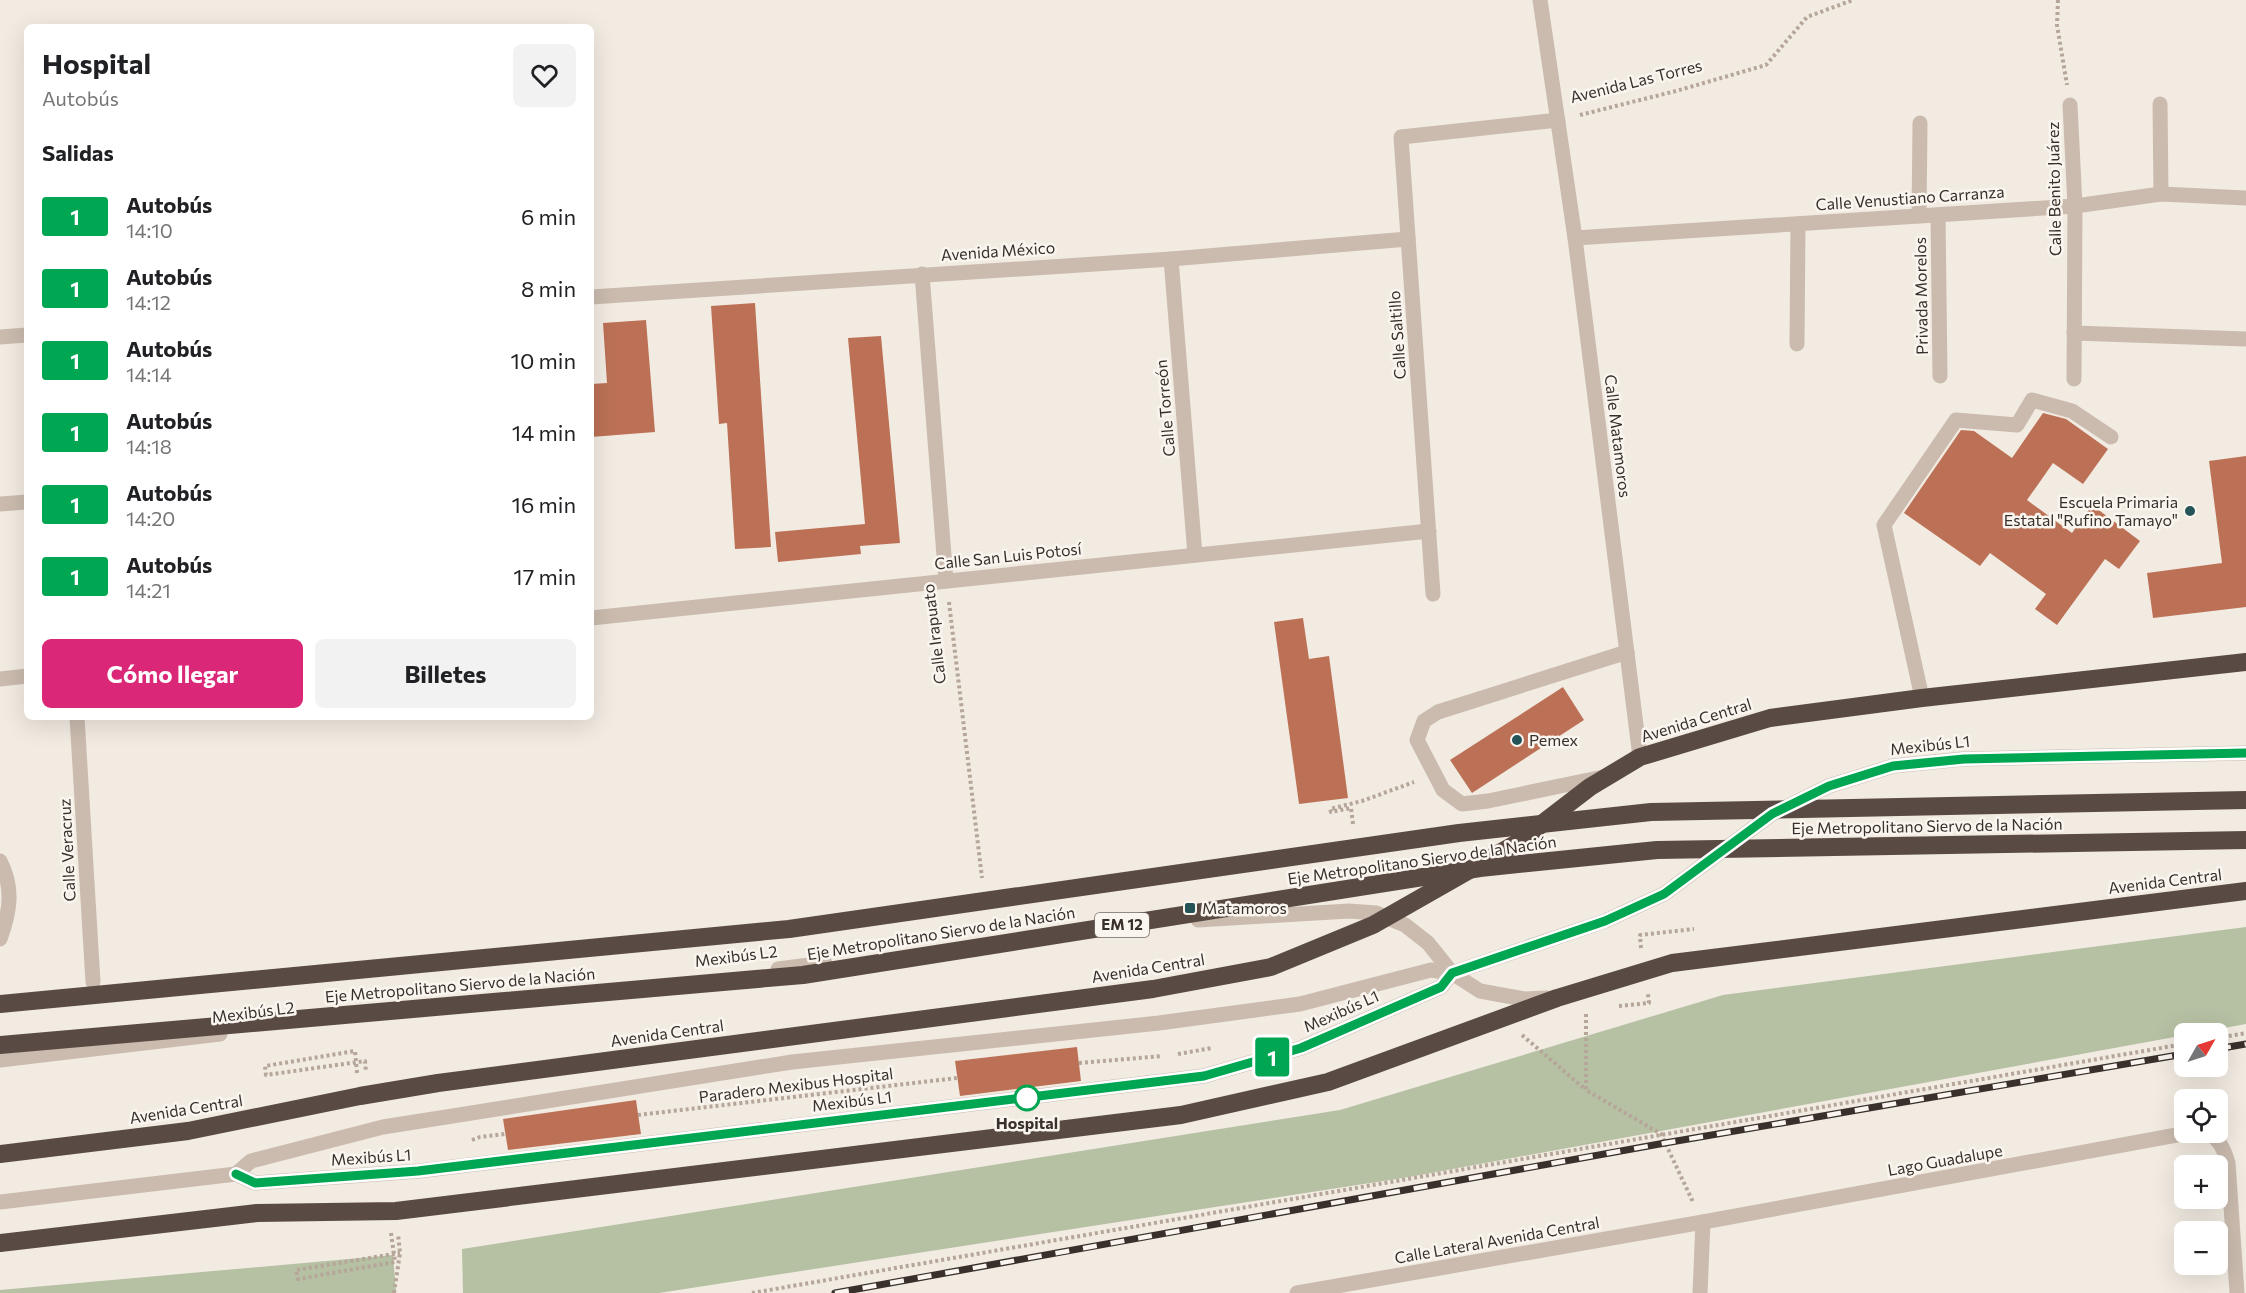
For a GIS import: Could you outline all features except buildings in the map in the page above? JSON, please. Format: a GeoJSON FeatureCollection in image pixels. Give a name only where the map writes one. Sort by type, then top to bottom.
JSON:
{"type":"FeatureCollection","features":[{"type":"Feature","properties":{"kind":"highway","name":"Avenida Central"},"geometry":{"type":"LineString","coordinates":[[0,1154],[188,1131],[360,1096],[438,1083],[1153,989],[1271,967],[1373,925],[1517,843],[1590,787],[1640,757],[1770,718],[1922,698],[2246,662]]}},
{"type":"Feature","properties":{"kind":"highway","name":"Eje Metropolitano Siervo de la Nación"},"geometry":{"type":"LineString","coordinates":[[0,1004],[789,928],[1459,833],[1651,812],[2246,800]]}},
{"type":"Feature","properties":{"kind":"highway","name":"Eje Metropolitano Siervo de la Nación"},"geometry":{"type":"LineString","coordinates":[[0,1045],[803,975],[1480,868],[1657,849],[2246,840]]}},
{"type":"Feature","properties":{"kind":"highway","name":"Avenida Central"},"geometry":{"type":"LineString","coordinates":[[0,1243],[257,1213],[396,1211],[1181,1115],[1328,1082],[1557,998],[1672,963],[2246,891]]}},
{"type":"Feature","properties":{"kind":"street","name":"Calle Matamoros"},"geometry":{"type":"LineString","coordinates":[[1540,0],[1575,238],[1640,757]]}},
{"type":"Feature","properties":{"kind":"street"},"geometry":{"type":"LineString","coordinates":[[2160,104],[2161,194]]}},
{"type":"Feature","properties":{"kind":"street","name":"Calle Benito Juárez"},"geometry":{"type":"LineString","coordinates":[[2070,105],[2075,206],[2074,379]]}},
{"type":"Feature","properties":{"kind":"street","name":"Avenida Las Torres"},"geometry":{"type":"LineString","coordinates":[[1401,137],[1558,120]]}},
{"type":"Feature","properties":{"kind":"street"},"geometry":{"type":"LineString","coordinates":[[1919,216],[1920,123]]}},
{"type":"Feature","properties":{"kind":"street","name":"Calle Saltillo"},"geometry":{"type":"LineString","coordinates":[[1401,137],[1433,594]]}},
{"type":"Feature","properties":{"kind":"street","name":"Calle Venustiano Carranza"},"geometry":{"type":"LineString","coordinates":[[1575,238],[2075,206],[2161,194],[2246,198]]}},
{"type":"Feature","properties":{"kind":"street","name":"Privada Morelos"},"geometry":{"type":"LineString","coordinates":[[1938,215],[1940,376]]}},
{"type":"Feature","properties":{"kind":"street"},"geometry":{"type":"LineString","coordinates":[[1797,344],[1798,224]]}},
{"type":"Feature","properties":{"kind":"street","name":"Avenida México"},"geometry":{"type":"LineString","coordinates":[[594,297],[1171,258],[1408,239]]}},
{"type":"Feature","properties":{"kind":"street","name":"Calle Torreón"},"geometry":{"type":"LineString","coordinates":[[1171,258],[1195,555]]}},
{"type":"Feature","properties":{"kind":"street","name":"Calle Irapuato"},"geometry":{"type":"LineString","coordinates":[[922,274],[946,581]]}},
{"type":"Feature","properties":{"kind":"street"},"geometry":{"type":"LineString","coordinates":[[2074,333],[2246,339]]}},
{"type":"Feature","properties":{"kind":"street"},"geometry":{"type":"LineString","coordinates":[[0,337],[24,335]]}},
{"type":"Feature","properties":{"kind":"street"},"geometry":{"type":"LineString","coordinates":[[1922,698],[1884,525],[1956,420],[2017,425],[2032,400],[2072,411],[2111,437]]}},
{"type":"Feature","properties":{"kind":"street"},"geometry":{"type":"LineString","coordinates":[[0,504],[24,502]]}},
{"type":"Feature","properties":{"kind":"street","name":"Calle San Luis Potosí"},"geometry":{"type":"LineString","coordinates":[[594,618],[1429,531]]}},
{"type":"Feature","properties":{"kind":"street"},"geometry":{"type":"LineString","coordinates":[[1608,776],[1488,801],[1462,804],[1443,790],[1418,740],[1424,721],[1438,712],[1627,652]]}},
{"type":"Feature","properties":{"kind":"street"},"geometry":{"type":"LineString","coordinates":[[0,679],[24,676]]}},
{"type":"Feature","properties":{"kind":"street","name":"Calle Veracruz"},"geometry":{"type":"LineString","coordinates":[[77,720],[93,982]]}},
{"type":"Feature","properties":{"kind":"street","name":"Mexibús L1"},"geometry":{"type":"LineString","coordinates":[[236,1174],[251,1161],[383,1127],[792,1062],[1159,1023],[1300,1004],[1431,970],[1452,973],[1605,921],[1664,894],[1772,814],[1829,786],[1893,766],[1975,758],[2246,753]]}},
{"type":"Feature","properties":{"kind":"street"},"geometry":{"type":"LineString","coordinates":[[0,861],[9,889],[8,917],[0,939]]}},
{"type":"Feature","properties":{"kind":"street","name":"Mexibús L2"},"geometry":{"type":"LineString","coordinates":[[0,1060],[1189,920],[1349,911],[1376,913],[1405,925],[1428,943],[1452,973],[1480,991],[1524,999],[1557,998]]}},
{"type":"Feature","properties":{"kind":"street","name":"Mexibús L1"},"geometry":{"type":"LineString","coordinates":[[0,1202],[236,1174],[255,1183],[418,1171],[1204,1076],[1301,1048],[1441,987],[1452,973]]}},
{"type":"Feature","properties":{"kind":"street","name":"Lago Guadalupe"},"geometry":{"type":"LineString","coordinates":[[1703,1222],[2174,1135]]}},
{"type":"Feature","properties":{"kind":"street"},"geometry":{"type":"LineString","coordinates":[[2219,1143],[2228,1163],[2237,1293]]}},
{"type":"Feature","properties":{"kind":"street"},"geometry":{"type":"LineString","coordinates":[[1700,1293],[1703,1222]]}},
{"type":"Feature","properties":{"kind":"street","name":"Calle Lateral Avenida Central"},"geometry":{"type":"LineString","coordinates":[[1297,1293],[1703,1222]]}},
{"type":"Feature","properties":{"kind":"path","name":"Avenida Las Torres"},"geometry":{"type":"LineString","coordinates":[[1558,120],[1676,91],[1766,65],[1807,17],[1853,0]]}},
{"type":"Feature","properties":{"kind":"path","name":"Calle Benito Juárez"},"geometry":{"type":"LineString","coordinates":[[2058,0],[2057,25],[2070,105]]}},
{"type":"Feature","properties":{"kind":"path","name":"Calle Irapuato"},"geometry":{"type":"LineString","coordinates":[[946,581],[982,882]]}},
{"type":"Feature","properties":{"kind":"path"},"geometry":{"type":"LineString","coordinates":[[1351,808],[1331,812],[1330,809],[1362,801],[1435,775]]}},
{"type":"Feature","properties":{"kind":"path"},"geometry":{"type":"LineString","coordinates":[[1640,935],[1694,929]]}},
{"type":"Feature","properties":{"kind":"path"},"geometry":{"type":"LineString","coordinates":[[1586,1010],[1586,1090]]}},
{"type":"Feature","properties":{"kind":"path"},"geometry":{"type":"LineString","coordinates":[[1519,1032],[1586,1090],[1660,1134],[1703,1222]]}},
{"type":"Feature","properties":{"kind":"path"},"geometry":{"type":"LineString","coordinates":[[2228,1036],[2246,1033]]}},
{"type":"Feature","properties":{"kind":"path"},"geometry":{"type":"LineString","coordinates":[[752,1293],[2174,1046]]}},
{"type":"Feature","properties":{"kind":"path"},"geometry":{"type":"LineString","coordinates":[[1079,1063],[1171,1055],[1217,1047]]}},
{"type":"Feature","properties":{"kind":"path"},"geometry":{"type":"LineString","coordinates":[[355,1051],[265,1066],[266,1075],[365,1061]]}},
{"type":"Feature","properties":{"kind":"path","name":"Paradero Mexibus Hospital"},"geometry":{"type":"LineString","coordinates":[[638,1115],[957,1078]]}},
{"type":"Feature","properties":{"kind":"path"},"geometry":{"type":"LineString","coordinates":[[480,1137],[506,1134]]}},
{"type":"Feature","properties":{"kind":"path"},"geometry":{"type":"LineString","coordinates":[[394,1293],[400,1253],[396,1211]]}},
{"type":"Feature","properties":{"kind":"path"},"geometry":{"type":"LineString","coordinates":[[395,1262],[298,1279],[296,1270],[400,1253]]}},
{"type":"Feature","properties":{"kind":"green space"},"geometry":{"type":"Polygon","coordinates":[[[2246,927],[2246,1024],[2228,1027],[2228,1023],[2174,1023],[2174,1037],[1409,1177],[659,1293],[463,1293],[462,1249],[1340,1110],[1723,995],[2246,927]]]}},
{"type":"Feature","properties":{"kind":"green space"},"geometry":{"type":"Polygon","coordinates":[[[393,1255],[396,1293],[0,1293],[0,1290],[393,1255]]]}},
{"type":"Feature","properties":{"kind":"railway"},"geometry":{"type":"LineString","coordinates":[[2228,1047],[2246,1044]]}},
{"type":"Feature","properties":{"kind":"railway"},"geometry":{"type":"LineString","coordinates":[[835,1293],[1665,1143],[2174,1056]]}},
{"type":"Feature","properties":{"kind":"bus line","name":"1"},"geometry":{"type":"LineString","coordinates":[[236,1174],[255,1183],[418,1171],[1204,1076],[1301,1048],[1441,987],[1452,973],[1605,921],[1645,903],[1664,894],[1772,814],[1829,786],[1872,772],[1893,766],[1964,759],[2104,754],[2246,753]]}},
{"type":"Feature","properties":{"kind":"place","name":"Escuela Primaria Estatal \"Rufino Tamayo\""},"geometry":{"type":"Point","coordinates":[2190,511]}},
{"type":"Feature","properties":{"kind":"place","name":"Pemex"},"geometry":{"type":"Point","coordinates":[1517,740]}},
{"type":"Feature","properties":{"kind":"place","name":"Matamoros"},"geometry":{"type":"Point","coordinates":[1190,908]}},
{"type":"Feature","properties":{"kind":"place","name":"Hospital"},"geometry":{"type":"Point","coordinates":[1027,1098]}}]}
